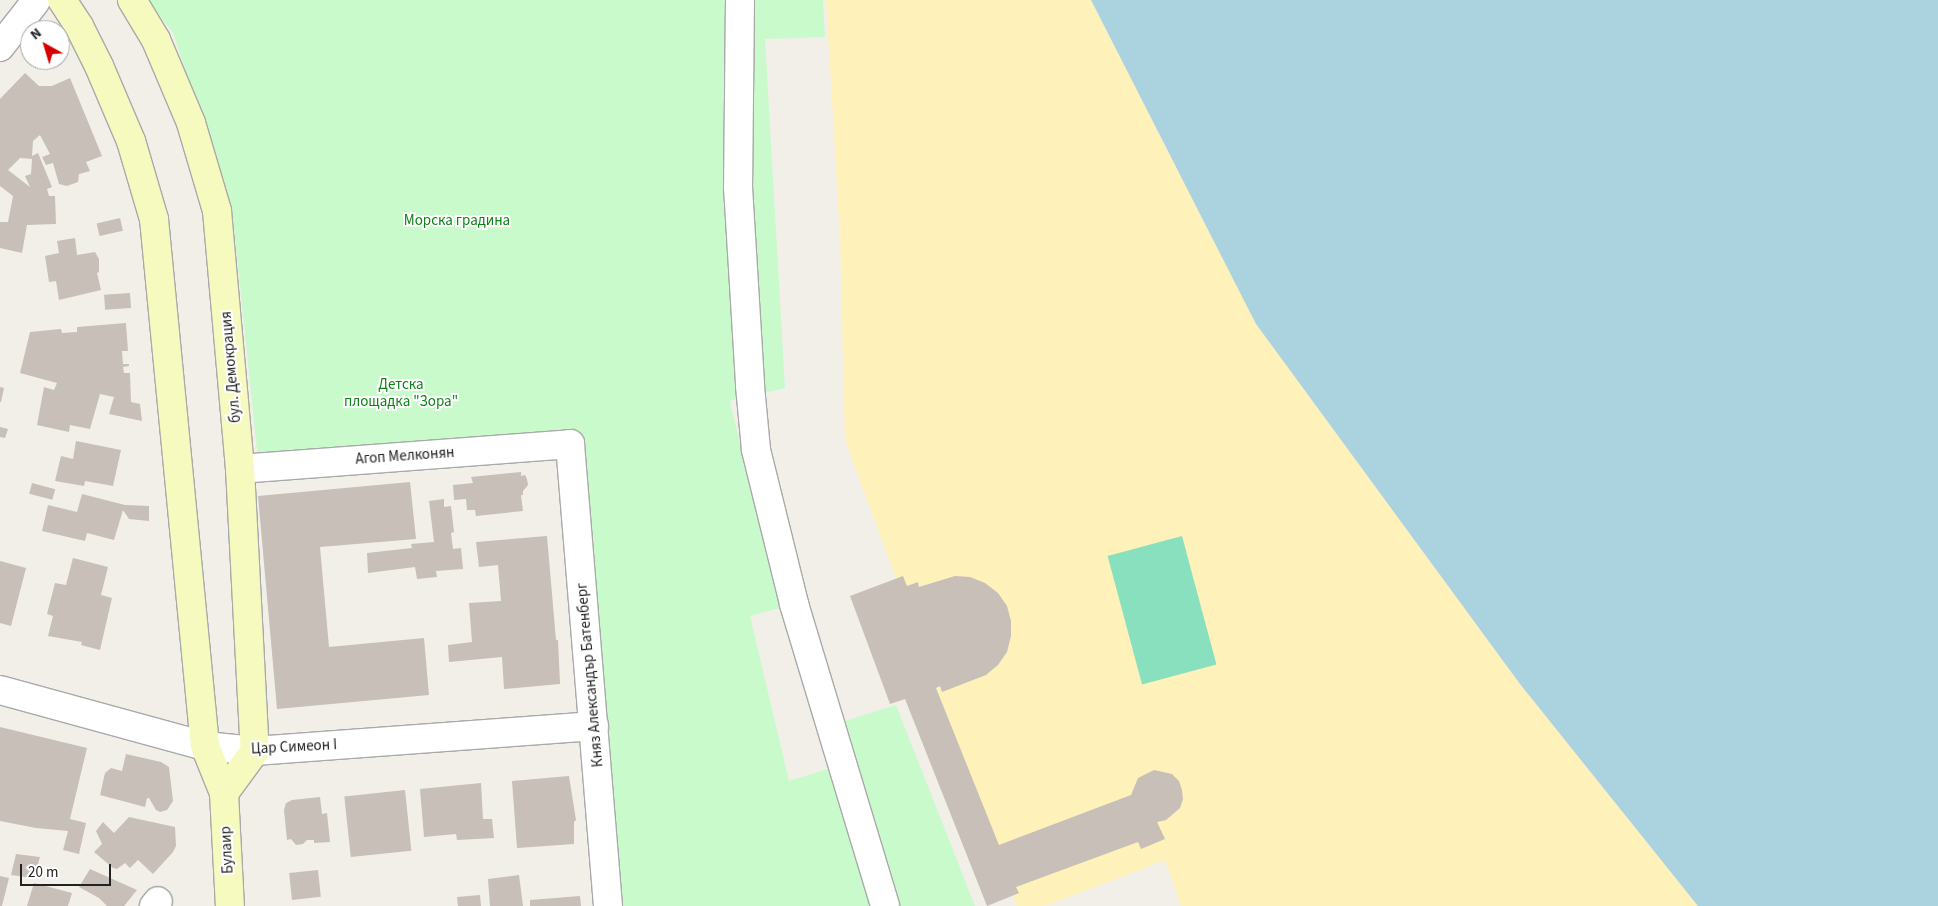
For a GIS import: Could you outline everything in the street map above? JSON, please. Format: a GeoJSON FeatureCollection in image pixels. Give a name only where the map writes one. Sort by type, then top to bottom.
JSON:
{"type":"FeatureCollection","features":[{"type":"Feature","properties":{"kind":"main road","name":"бул. Демокрация"},"geometry":{"type":"LineString","coordinates":[[132,0],[156,40],[191,123],[217,211],[240,469],[255,751]]}},
{"type":"Feature","properties":{"kind":"main road"},"geometry":{"type":"LineString","coordinates":[[49,1],[79,26],[99,66],[131,141],[154,219],[205,746]]}},
{"type":"Feature","properties":{"kind":"main road","name":"Булаир"},"geometry":{"type":"LineString","coordinates":[[205,746],[224,794],[230,906]]}},
{"type":"Feature","properties":{"kind":"main road"},"geometry":{"type":"LineString","coordinates":[[224,794],[255,751]]}},
{"type":"Feature","properties":{"kind":"street"},"geometry":{"type":"LineString","coordinates":[[740,0],[738,187],[750,386],[756,450],[794,604],[885,906]]}},
{"type":"Feature","properties":{"kind":"street"},"geometry":{"type":"LineString","coordinates":[[0,47],[49,1]]}},
{"type":"Feature","properties":{"kind":"street","name":"Агоп Мелконян"},"geometry":{"type":"LineString","coordinates":[[240,469],[570,444]]}},
{"type":"Feature","properties":{"kind":"street","name":"Княз Александър Батенберг"},"geometry":{"type":"LineString","coordinates":[[570,444],[608,906]]}},
{"type":"Feature","properties":{"kind":"street","name":"Цар Симеон I"},"geometry":{"type":"LineString","coordinates":[[0,690],[205,746],[255,751],[594,726]]}},
{"type":"Feature","properties":{"kind":"sand"},"geometry":{"type":"Polygon","coordinates":[[[826,0],[1091,0],[1256,324],[1520,684],[1698,906],[1181,906],[1165,860],[1045,906],[1017,906],[845,440],[840,236],[826,0]]]}},
{"type":"Feature","properties":{"kind":"green space","name":"Морска градина"},"geometry":{"type":"Polygon","coordinates":[[[148,0],[823,0],[825,37],[765,39],[785,388],[730,401],[780,608],[750,616],[789,781],[853,761],[842,722],[896,705],[975,906],[621,906],[580,432],[258,460],[232,208],[173,33],[148,0]]]}},
{"type":"Feature","properties":{"kind":"green space"},"geometry":{"type":"Polygon","coordinates":[[[1182,536],[1216,664],[1142,684],[1108,556],[1182,536]]]}},
{"type":"Feature","properties":{"kind":"water"},"geometry":{"type":"Polygon","coordinates":[[[1091,0],[1938,0],[1938,906],[1698,906],[1520,684],[1256,324],[1091,0]]]}},
{"type":"Feature","properties":{"kind":"building"},"geometry":{"type":"Polygon","coordinates":[[[25,73],[39,86],[52,86],[70,78],[102,156],[86,162],[90,171],[79,174],[78,182],[67,186],[59,184],[53,163],[46,165],[42,157],[50,154],[40,135],[33,141],[32,156],[38,153],[52,187],[47,189],[49,196],[55,196],[56,224],[27,225],[22,253],[0,248],[0,222],[8,222],[13,196],[0,186],[0,99],[25,73]],[[20,158],[8,170],[30,187],[25,176],[31,174],[32,159],[20,158]]]}},
{"type":"Feature","properties":{"kind":"building"},"geometry":{"type":"Polygon","coordinates":[[[120,218],[123,231],[100,236],[97,223],[120,218]]]}},
{"type":"Feature","properties":{"kind":"building"},"geometry":{"type":"Polygon","coordinates":[[[75,238],[77,255],[95,252],[99,259],[99,272],[97,273],[101,290],[59,300],[56,281],[49,282],[45,256],[59,253],[57,241],[75,238]]]}},
{"type":"Feature","properties":{"kind":"building"},"geometry":{"type":"Polygon","coordinates":[[[130,293],[131,308],[105,310],[104,295],[130,293]]]}},
{"type":"Feature","properties":{"kind":"building"},"geometry":{"type":"Polygon","coordinates":[[[126,323],[128,351],[122,351],[123,364],[129,364],[129,366],[123,367],[124,373],[130,373],[131,402],[140,404],[142,421],[109,414],[114,397],[100,394],[90,429],[70,425],[69,432],[37,425],[44,387],[54,390],[57,383],[20,373],[30,332],[61,329],[62,333],[77,332],[77,327],[126,323]]]}},
{"type":"Feature","properties":{"kind":"building"},"geometry":{"type":"Polygon","coordinates":[[[0,387],[4,388],[1,402],[0,402],[0,387]]]}},
{"type":"Feature","properties":{"kind":"building"},"geometry":{"type":"Polygon","coordinates":[[[0,427],[8,429],[5,438],[0,437],[0,427]]]}},
{"type":"Feature","properties":{"kind":"building"},"geometry":{"type":"Polygon","coordinates":[[[76,441],[121,450],[113,486],[85,481],[84,486],[55,481],[61,456],[73,459],[76,441]]]}},
{"type":"Feature","properties":{"kind":"building"},"geometry":{"type":"Polygon","coordinates":[[[521,472],[521,476],[525,475],[528,485],[523,491],[523,495],[521,495],[523,511],[476,516],[475,510],[467,510],[466,499],[454,500],[453,485],[473,483],[471,477],[521,472]]]}},
{"type":"Feature","properties":{"kind":"building"},"geometry":{"type":"Polygon","coordinates":[[[410,482],[416,539],[320,547],[329,647],[424,638],[429,695],[277,709],[258,496],[410,482]]]}},
{"type":"Feature","properties":{"kind":"building"},"geometry":{"type":"Polygon","coordinates":[[[32,483],[55,489],[52,500],[29,494],[32,483]]]}},
{"type":"Feature","properties":{"kind":"building"},"geometry":{"type":"Polygon","coordinates":[[[82,494],[125,505],[149,506],[149,521],[129,519],[123,510],[114,540],[87,533],[85,541],[42,531],[48,505],[77,512],[82,494]]]}},
{"type":"Feature","properties":{"kind":"building"},"geometry":{"type":"Polygon","coordinates":[[[444,499],[444,507],[451,506],[454,532],[451,533],[453,549],[461,548],[463,569],[436,571],[437,577],[417,579],[415,567],[368,573],[367,553],[412,548],[411,544],[434,542],[429,501],[444,499]]]}},
{"type":"Feature","properties":{"kind":"building"},"geometry":{"type":"Polygon","coordinates":[[[547,536],[556,640],[558,640],[560,684],[504,689],[502,657],[449,662],[448,645],[472,642],[469,603],[501,601],[498,565],[479,567],[476,542],[547,536]]]}},
{"type":"Feature","properties":{"kind":"building"},"geometry":{"type":"Polygon","coordinates":[[[73,558],[108,567],[101,595],[112,598],[100,650],[81,645],[82,642],[48,636],[53,616],[47,614],[55,583],[66,585],[73,558]]]}},
{"type":"Feature","properties":{"kind":"building"},"geometry":{"type":"Polygon","coordinates":[[[0,561],[26,568],[11,626],[0,623],[0,561]]]}},
{"type":"Feature","properties":{"kind":"building"},"geometry":{"type":"Polygon","coordinates":[[[903,576],[907,586],[918,582],[919,587],[955,576],[970,577],[985,583],[998,593],[1007,606],[1011,621],[1011,636],[1007,652],[998,665],[986,675],[942,692],[940,686],[936,688],[999,845],[1131,795],[1138,778],[1154,770],[1172,774],[1179,781],[1182,790],[1183,799],[1180,808],[1166,820],[1157,822],[1165,839],[1141,849],[1138,842],[1016,887],[1019,893],[987,906],[905,699],[890,704],[850,596],[903,576]]]}},
{"type":"Feature","properties":{"kind":"building"},"geometry":{"type":"Polygon","coordinates":[[[0,727],[87,748],[70,819],[86,823],[79,854],[63,850],[68,831],[36,828],[0,821],[0,727]]]}},
{"type":"Feature","properties":{"kind":"building"},"geometry":{"type":"Polygon","coordinates":[[[126,754],[161,762],[169,767],[173,801],[167,810],[160,812],[156,810],[149,798],[147,798],[145,807],[100,795],[105,773],[111,768],[122,771],[126,754]]]}},
{"type":"Feature","properties":{"kind":"building"},"geometry":{"type":"Polygon","coordinates":[[[569,776],[576,820],[574,822],[574,844],[517,848],[512,781],[569,776]]]}},
{"type":"Feature","properties":{"kind":"building"},"geometry":{"type":"Polygon","coordinates":[[[481,783],[483,819],[492,819],[494,838],[457,840],[456,834],[424,837],[420,789],[481,783]]]}},
{"type":"Feature","properties":{"kind":"building"},"geometry":{"type":"Polygon","coordinates":[[[405,790],[411,851],[351,857],[344,796],[405,790]]]}},
{"type":"Feature","properties":{"kind":"building"},"geometry":{"type":"Polygon","coordinates":[[[320,797],[322,814],[327,813],[330,842],[314,843],[314,840],[307,840],[303,844],[296,845],[291,839],[287,840],[284,810],[286,803],[292,800],[320,797]]]}},
{"type":"Feature","properties":{"kind":"building"},"geometry":{"type":"Polygon","coordinates":[[[129,817],[175,827],[176,846],[153,874],[138,860],[130,868],[125,863],[117,869],[113,868],[94,852],[102,844],[96,831],[103,822],[114,833],[129,817]]]}},
{"type":"Feature","properties":{"kind":"building"},"geometry":{"type":"Polygon","coordinates":[[[16,854],[40,857],[34,878],[11,875],[16,854]]]}},
{"type":"Feature","properties":{"kind":"building"},"geometry":{"type":"Polygon","coordinates":[[[90,869],[137,890],[124,906],[107,906],[99,898],[79,887],[90,869]]]}},
{"type":"Feature","properties":{"kind":"building"},"geometry":{"type":"Polygon","coordinates":[[[318,870],[321,897],[292,900],[289,873],[318,870]]]}},
{"type":"Feature","properties":{"kind":"building"},"geometry":{"type":"Polygon","coordinates":[[[519,875],[523,906],[490,906],[488,879],[519,875]]]}},
{"type":"Feature","properties":{"kind":"building"},"geometry":{"type":"Polygon","coordinates":[[[0,876],[9,878],[2,906],[0,906],[0,876]]]}},
{"type":"Feature","properties":{"kind":"building"},"geometry":{"type":"Polygon","coordinates":[[[34,883],[72,893],[68,906],[27,906],[34,883]]]}},
{"type":"Feature","properties":{"kind":"building"},"geometry":{"type":"Polygon","coordinates":[[[480,895],[481,906],[458,906],[457,897],[480,895]]]}},
{"type":"Feature","properties":{"kind":"building"},"geometry":{"type":"Polygon","coordinates":[[[580,896],[581,906],[530,906],[530,900],[580,896]]]}},
{"type":"Feature","properties":{"kind":"park label","name":"Детска площадка \"Зора\""},"geometry":{"type":"Point","coordinates":[401,392]}}]}
